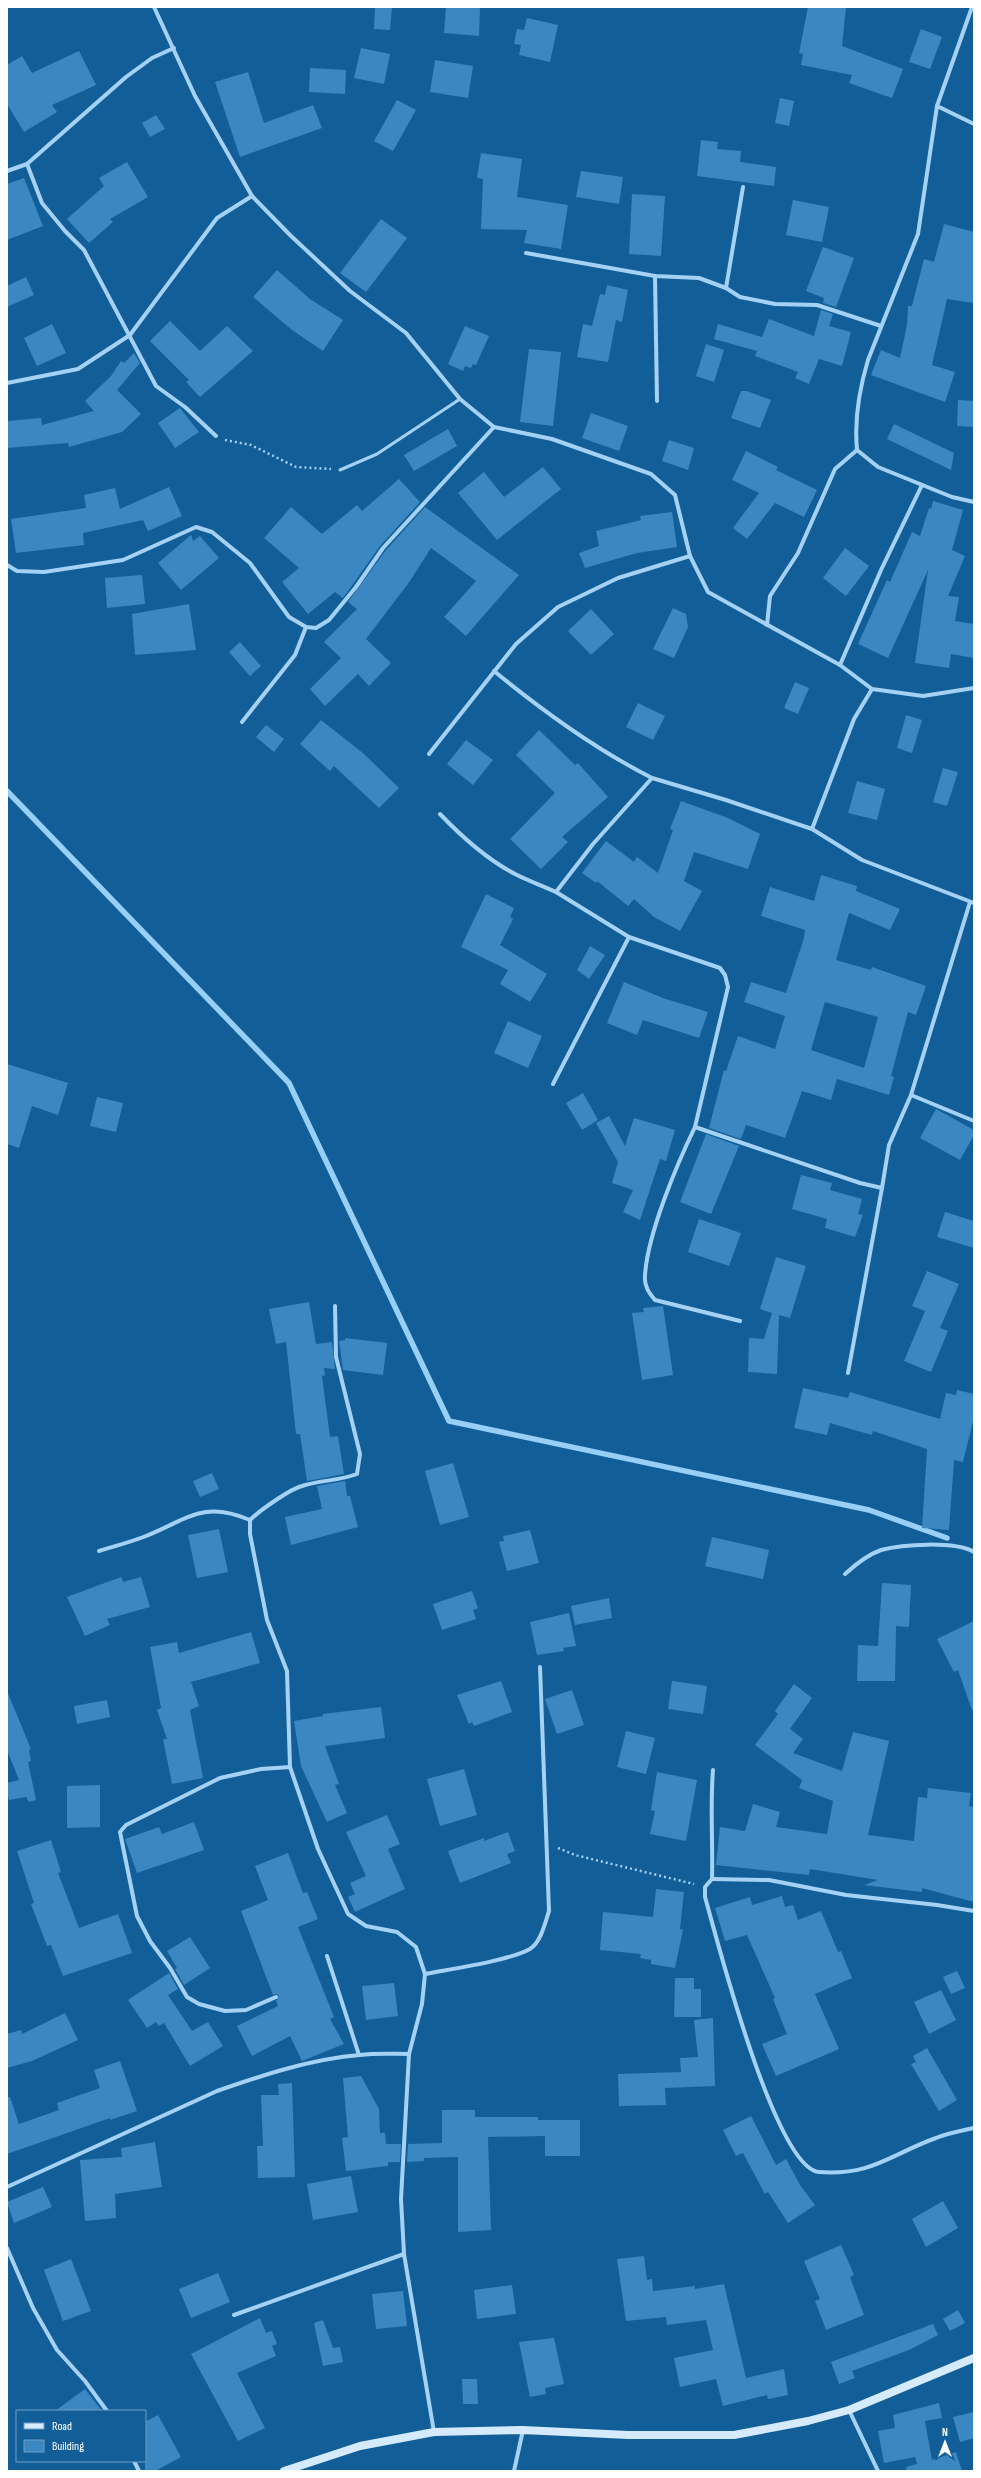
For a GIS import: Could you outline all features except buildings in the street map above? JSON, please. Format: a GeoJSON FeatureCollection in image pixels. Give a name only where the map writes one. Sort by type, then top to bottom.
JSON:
{"type":"FeatureCollection","features":[{"type":"Feature","properties":{"kind":"street"},"geometry":{"type":"LineString","coordinates":[[154,7],[195,96],[252,196],[290,235],[350,291],[406,333],[460,399],[494,427],[552,439],[651,474],[675,495],[690,556],[708,592],[840,665],[872,689],[923,696],[974,688]]}},
{"type":"Feature","properties":{"kind":"street"},"geometry":{"type":"LineString","coordinates":[[972,7],[937,106],[918,234],[868,360],[857,404],[855,428],[857,450],[878,467],[952,497],[974,502]]}},
{"type":"Feature","properties":{"kind":"street"},"geometry":{"type":"LineString","coordinates":[[7,172],[27,164],[126,77],[152,58],[174,48]]}},
{"type":"Feature","properties":{"kind":"street"},"geometry":{"type":"LineString","coordinates":[[937,106],[974,124]]}},
{"type":"Feature","properties":{"kind":"street"},"geometry":{"type":"LineString","coordinates":[[27,164],[42,203],[64,231],[84,250],[156,386],[184,407],[216,436]]}},
{"type":"Feature","properties":{"kind":"street"},"geometry":{"type":"LineString","coordinates":[[726,288],[743,186]]}},
{"type":"Feature","properties":{"kind":"street"},"geometry":{"type":"LineString","coordinates":[[7,383],[78,369],[130,335],[218,218],[252,196]]}},
{"type":"Feature","properties":{"kind":"street"},"geometry":{"type":"LineString","coordinates":[[526,253],[654,276],[699,278],[726,288],[740,297],[775,304],[816,305],[882,326]]}},
{"type":"Feature","properties":{"kind":"street"},"geometry":{"type":"LineString","coordinates":[[654,276],[657,401]]}},
{"type":"Feature","properties":{"kind":"street"},"geometry":{"type":"LineString","coordinates":[[7,565],[17,571],[44,572],[123,560],[196,527],[212,532],[250,563],[289,617],[306,627],[316,628],[329,620],[356,588],[384,548],[494,427]]}},
{"type":"Feature","properties":{"kind":"street"},"geometry":{"type":"LineString","coordinates":[[767,625],[770,596],[798,553],[835,469],[857,450]]}},
{"type":"Feature","properties":{"kind":"street"},"geometry":{"type":"LineString","coordinates":[[840,665],[881,570],[922,485]]}},
{"type":"Feature","properties":{"kind":"street"},"geometry":{"type":"LineString","coordinates":[[430,754],[516,644],[558,607],[618,578],[690,556]]}},
{"type":"Feature","properties":{"kind":"street"},"geometry":{"type":"LineString","coordinates":[[242,722],[295,655],[306,627]]}},
{"type":"Feature","properties":{"kind":"street"},"geometry":{"type":"LineString","coordinates":[[494,671],[541,709],[622,763],[652,778],[726,800],[812,829],[862,860],[972,902],[911,1095],[889,1145],[848,1373]]}},
{"type":"Feature","properties":{"kind":"street"},"geometry":{"type":"LineString","coordinates":[[812,829],[854,719],[872,689]]}},
{"type":"Feature","properties":{"kind":"street"},"geometry":{"type":"LineString","coordinates":[[556,892],[593,844],[652,778]]}},
{"type":"Feature","properties":{"kind":"street"},"geometry":{"type":"LineString","coordinates":[[440,814],[461,835],[490,858],[516,875],[556,892],[629,937],[720,968],[725,975],[728,987],[695,1127],[654,1229],[645,1276],[646,1289],[656,1300],[740,1321]]}},
{"type":"Feature","properties":{"kind":"street"},"geometry":{"type":"LineString","coordinates":[[553,1084],[629,937]]}},
{"type":"Feature","properties":{"kind":"street"},"geometry":{"type":"LineString","coordinates":[[911,1095],[974,1121]]}},
{"type":"Feature","properties":{"kind":"street"},"geometry":{"type":"LineString","coordinates":[[695,1127],[860,1183],[882,1188]]}},
{"type":"Feature","properties":{"kind":"street"},"geometry":{"type":"LineString","coordinates":[[335,1306],[336,1357],[360,1454],[357,1474],[342,1480],[301,1486],[258,1512],[250,1520],[250,1534],[267,1620],[287,1671],[290,1767],[318,1849],[348,1914],[366,1926],[396,1932],[416,1947],[425,1974],[422,2004],[409,2054],[401,2199],[404,2254],[434,2432]]}},
{"type":"Feature","properties":{"kind":"street"},"geometry":{"type":"LineString","coordinates":[[99,1551],[146,1536],[183,1518],[211,1510],[232,1512],[250,1520]]}},
{"type":"Feature","properties":{"kind":"street"},"geometry":{"type":"LineString","coordinates":[[845,1574],[861,1560],[881,1550],[914,1545],[944,1545],[974,1552]]}},
{"type":"Feature","properties":{"kind":"street"},"geometry":{"type":"LineString","coordinates":[[425,1974],[502,1958],[530,1948],[541,1934],[548,1911],[540,1668]]}},
{"type":"Feature","properties":{"kind":"street"},"geometry":{"type":"LineString","coordinates":[[276,1996],[246,2010],[225,2012],[200,2004],[187,1997],[170,1968],[150,1941],[137,1916],[120,1832],[126,1825],[220,1778],[261,1769],[290,1767]]}},
{"type":"Feature","properties":{"kind":"street"},"geometry":{"type":"LineString","coordinates":[[713,1770],[710,1804],[713,1839],[712,1878],[705,1887],[705,1897],[744,2035],[776,2119],[802,2161],[816,2172],[848,2172],[878,2165],[936,2138],[974,2128]]}},
{"type":"Feature","properties":{"kind":"street"},"geometry":{"type":"LineString","coordinates":[[712,1878],[769,1880],[846,1895],[937,1905],[974,1911]]}},
{"type":"Feature","properties":{"kind":"street"},"geometry":{"type":"LineString","coordinates":[[327,1956],[359,2055]]}},
{"type":"Feature","properties":{"kind":"street"},"geometry":{"type":"LineString","coordinates":[[7,2187],[217,2091],[276,2072],[359,2055],[409,2054]]}},
{"type":"Feature","properties":{"kind":"street"},"geometry":{"type":"LineString","coordinates":[[7,2248],[33,2308],[57,2350],[85,2381],[106,2410]]}},
{"type":"Feature","properties":{"kind":"street"},"geometry":{"type":"LineString","coordinates":[[234,2315],[404,2254]]}},
{"type":"Feature","properties":{"kind":"street"},"geometry":{"type":"LineString","coordinates":[[284,2471],[360,2446],[434,2432],[523,2430],[628,2435],[734,2435],[808,2421],[849,2410],[974,2358]]}},
{"type":"Feature","properties":{"kind":"street"},"geometry":{"type":"LineString","coordinates":[[849,2410],[878,2471]]}},
{"type":"Feature","properties":{"kind":"street"},"geometry":{"type":"LineString","coordinates":[[514,2471],[523,2430]]}},
{"type":"Feature","properties":{"kind":"street"},"geometry":{"type":"LineString","coordinates":[[134,2462],[139,2471]]}},
{"type":"Feature","properties":{"kind":"lane"},"geometry":{"type":"LineString","coordinates":[[340,470],[377,454],[460,399]]}},
{"type":"Feature","properties":{"kind":"path"},"geometry":{"type":"LineString","coordinates":[[216,436],[227,441],[251,445],[296,467],[340,470]]}},
{"type":"Feature","properties":{"kind":"path"},"geometry":{"type":"LineString","coordinates":[[545,1842],[575,1855],[705,1887]]}},
{"type":"Feature","properties":{"kind":"waterway"},"geometry":{"type":"LineString","coordinates":[[7,791],[289,1083],[449,1421],[869,1510],[947,1538]]}}]}
